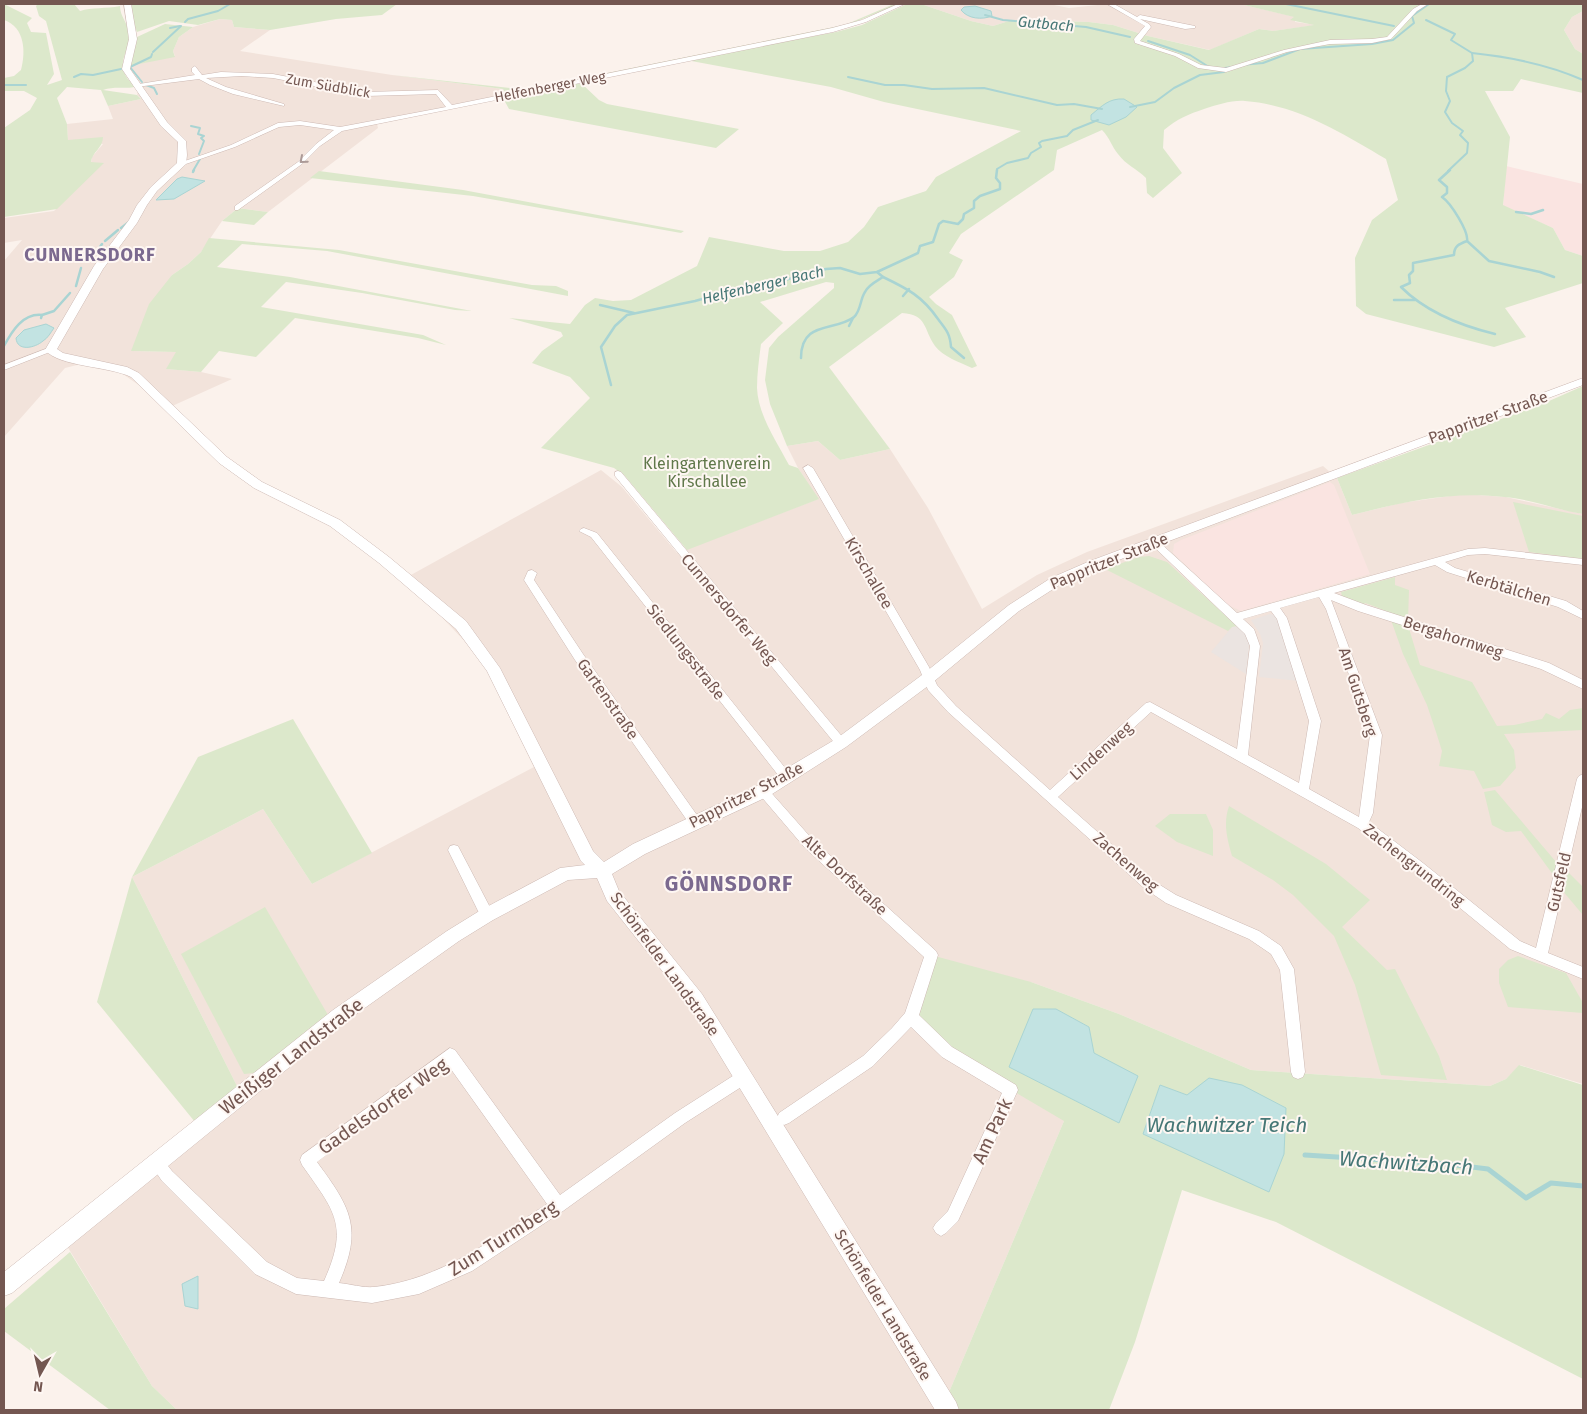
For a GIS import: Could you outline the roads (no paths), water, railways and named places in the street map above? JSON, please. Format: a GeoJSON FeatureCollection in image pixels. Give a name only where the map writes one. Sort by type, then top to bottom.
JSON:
{"type":"FeatureCollection","features":[{"type":"Feature","properties":{"kind":"street"},"geometry":{"type":"LineString","coordinates":[[4,368],[51,350],[98,268],[134,221],[142,204],[182,159],[183,143],[180,138],[164,124],[129,75],[126,62],[133,36],[126,15],[127,4]]}},
{"type":"Feature","properties":{"kind":"street","name":"Helfenberger Weg"},"geometry":{"type":"LineString","coordinates":[[182,159],[198,157],[233,146],[270,128],[284,124],[312,124],[340,128],[450,107],[832,30],[864,21],[902,4]]}},
{"type":"Feature","properties":{"kind":"street"},"geometry":{"type":"LineString","coordinates":[[1110,4],[1133,15],[1147,25],[1161,22]]}},
{"type":"Feature","properties":{"kind":"street"},"geometry":{"type":"LineString","coordinates":[[1147,25],[1148,27],[1137,39],[1137,42],[1178,55],[1200,67],[1226,70],[1286,51],[1330,42],[1372,41],[1389,38],[1415,10],[1425,4]]}},
{"type":"Feature","properties":{"kind":"street"},"geometry":{"type":"LineString","coordinates":[[1133,15],[1185,28],[1193,27]]}},
{"type":"Feature","properties":{"kind":"street"},"geometry":{"type":"LineString","coordinates":[[196,68],[194,72],[199,76]]}},
{"type":"Feature","properties":{"kind":"street","name":"Zum Südblick"},"geometry":{"type":"LineString","coordinates":[[136,85],[221,74],[258,75],[301,81],[357,93],[379,95],[433,92],[441,95],[450,107]]}},
{"type":"Feature","properties":{"kind":"street","name":"Zum Südblick"},"geometry":{"type":"LineString","coordinates":[[199,76],[222,88],[282,105]]}},
{"type":"Feature","properties":{"kind":"street"},"geometry":{"type":"LineString","coordinates":[[238,208],[300,163],[318,145],[340,128]]}},
{"type":"Feature","properties":{"kind":"street","name":"Schönfelder Landstraße"},"geometry":{"type":"LineString","coordinates":[[51,350],[59,356],[129,372],[148,387],[213,452],[258,485],[335,523],[384,560],[461,625],[493,668],[587,856],[602,871],[613,896],[696,1000],[948,1410]]}},
{"type":"Feature","properties":{"kind":"street","name":"Pappritzer Straße"},"geometry":{"type":"LineString","coordinates":[[602,871],[639,849],[763,791],[841,743],[927,679],[1008,613],[1056,581],[1095,564],[1583,381]]}},
{"type":"Feature","properties":{"kind":"street","name":"Kirschallee"},"geometry":{"type":"LineString","coordinates":[[808,468],[925,670],[927,679]]}},
{"type":"Feature","properties":{"kind":"street","name":"Cunnersdorfer Weg"},"geometry":{"type":"LineString","coordinates":[[618,474],[841,743]]}},
{"type":"Feature","properties":{"kind":"street","name":"Siedlungsstraße"},"geometry":{"type":"LineString","coordinates":[[584,530],[594,535],[786,777]]}},
{"type":"Feature","properties":{"kind":"street"},"geometry":{"type":"LineString","coordinates":[[1154,542],[1250,632],[1255,646],[1242,758]]}},
{"type":"Feature","properties":{"kind":"street"},"geometry":{"type":"LineString","coordinates":[[1236,617],[1468,552],[1485,551],[1583,562]]}},
{"type":"Feature","properties":{"kind":"street","name":"Kerbtälchen"},"geometry":{"type":"LineString","coordinates":[[1435,560],[1450,570],[1562,604],[1583,615]]}},
{"type":"Feature","properties":{"kind":"street","name":"Gartenstraße"},"geometry":{"type":"LineString","coordinates":[[532,574],[529,580],[579,657],[695,822]]}},
{"type":"Feature","properties":{"kind":"street","name":"Bergahornweg"},"geometry":{"type":"LineString","coordinates":[[1322,592],[1362,608],[1545,666],[1583,685]]}},
{"type":"Feature","properties":{"kind":"street","name":"Am Gutsberg"},"geometry":{"type":"LineString","coordinates":[[1322,592],[1331,609],[1376,736],[1366,813],[1362,824]]}},
{"type":"Feature","properties":{"kind":"street"},"geometry":{"type":"LineString","coordinates":[[1273,606],[1282,618],[1315,721],[1303,792]]}},
{"type":"Feature","properties":{"kind":"street","name":"Zachenweg"},"geometry":{"type":"LineString","coordinates":[[927,679],[952,709],[1148,884],[1171,899],[1254,935],[1276,950],[1286,969],[1298,1072]]}},
{"type":"Feature","properties":{"kind":"street","name":"Zachengrundring"},"geometry":{"type":"LineString","coordinates":[[1150,706],[1362,824],[1419,867],[1515,945],[1583,973]]}},
{"type":"Feature","properties":{"kind":"street","name":"Lindenweg"},"geometry":{"type":"LineString","coordinates":[[1051,796],[1150,706]]}},
{"type":"Feature","properties":{"kind":"street","name":"Gutsfeld"},"geometry":{"type":"LineString","coordinates":[[1541,956],[1583,779]]}},
{"type":"Feature","properties":{"kind":"street","name":"Alte Dorfstraße"},"geometry":{"type":"LineString","coordinates":[[763,791],[809,844],[931,955],[911,1017]]}},
{"type":"Feature","properties":{"kind":"street"},"geometry":{"type":"LineString","coordinates":[[454,850],[487,915]]}},
{"type":"Feature","properties":{"kind":"street","name":"Weißiger Landstraße"},"geometry":{"type":"LineString","coordinates":[[4,1285],[339,1016],[487,915],[566,873],[602,871]]}},
{"type":"Feature","properties":{"kind":"street"},"geometry":{"type":"LineString","coordinates":[[784,1118],[868,1061],[911,1017]]}},
{"type":"Feature","properties":{"kind":"street","name":"Am Park"},"geometry":{"type":"LineString","coordinates":[[911,1017],[947,1052],[1011,1090],[953,1216],[942,1228]]}},
{"type":"Feature","properties":{"kind":"street","name":"Gadelsdorfer Weg"},"geometry":{"type":"LineString","coordinates":[[328,1291],[340,1261],[346,1236],[338,1205],[307,1160],[450,1055],[558,1206]]}},
{"type":"Feature","properties":{"kind":"street","name":"Zum Turmberg"},"geometry":{"type":"LineString","coordinates":[[156,1162],[167,1176],[260,1268],[296,1286],[372,1295],[419,1286],[466,1265],[558,1206],[680,1118],[744,1077]]}},
{"type":"Feature","properties":{"kind":"water"},"geometry":{"type":"Polygon","coordinates":[[[975,6],[991,11],[992,16],[975,18],[961,10],[964,7],[975,6]]]}},
{"type":"Feature","properties":{"kind":"water"},"geometry":{"type":"Polygon","coordinates":[[[1124,99],[1137,107],[1126,117],[1109,125],[1091,120],[1091,115],[1106,103],[1124,99]]]}},
{"type":"Feature","properties":{"kind":"water"},"geometry":{"type":"Polygon","coordinates":[[[182,177],[205,181],[174,199],[156,200],[177,179],[182,177]]]}},
{"type":"Feature","properties":{"kind":"water"},"geometry":{"type":"Polygon","coordinates":[[[46,324],[54,328],[40,343],[31,347],[23,347],[17,342],[16,338],[24,330],[46,324]]]}},
{"type":"Feature","properties":{"kind":"water"},"geometry":{"type":"Polygon","coordinates":[[[1033,1009],[1056,1009],[1089,1027],[1094,1053],[1138,1076],[1119,1123],[1009,1067],[1033,1009]]]}},
{"type":"Feature","properties":{"kind":"water","name":"Wachwitzer Teich"},"geometry":{"type":"Polygon","coordinates":[[[1209,1078],[1242,1085],[1286,1108],[1284,1154],[1269,1192],[1143,1134],[1160,1085],[1187,1095],[1209,1078]]]}},
{"type":"Feature","properties":{"kind":"water"},"geometry":{"type":"Polygon","coordinates":[[[198,1276],[198,1309],[185,1306],[182,1284],[198,1276]]]}},
{"type":"Feature","properties":{"kind":"waterway"},"geometry":{"type":"LineString","coordinates":[[185,22],[188,19],[218,11],[230,4]]}},
{"type":"Feature","properties":{"kind":"waterway"},"geometry":{"type":"LineString","coordinates":[[1286,4],[1394,26]]}},
{"type":"Feature","properties":{"kind":"waterway","name":"Helfenberger Bach"},"geometry":{"type":"LineString","coordinates":[[1241,65],[1263,63],[1300,49],[1372,44],[1393,40],[1414,23],[1412,16],[1429,4]]}},
{"type":"Feature","properties":{"kind":"waterway","name":"Gutbach"},"geometry":{"type":"LineString","coordinates":[[985,15],[1003,20],[1086,27],[1130,37]]}},
{"type":"Feature","properties":{"kind":"waterway"},"geometry":{"type":"LineString","coordinates":[[1426,20],[1455,34],[1451,40],[1472,53]]}},
{"type":"Feature","properties":{"kind":"waterway"},"geometry":{"type":"LineString","coordinates":[[170,28],[180,26]]}},
{"type":"Feature","properties":{"kind":"waterway"},"geometry":{"type":"LineString","coordinates":[[153,52],[181,26]]}},
{"type":"Feature","properties":{"kind":"waterway","name":"Gutbach"},"geometry":{"type":"LineString","coordinates":[[1148,41],[1190,55],[1209,67]]}},
{"type":"Feature","properties":{"kind":"waterway"},"geometry":{"type":"LineString","coordinates":[[1448,171],[1467,153],[1468,143],[1460,135],[1463,131],[1452,123],[1445,112],[1450,101],[1446,91],[1447,77],[1465,68],[1473,61],[1472,53]]}},
{"type":"Feature","properties":{"kind":"waterway"},"geometry":{"type":"LineString","coordinates":[[1472,53],[1529,62],[1583,80]]}},
{"type":"Feature","properties":{"kind":"waterway"},"geometry":{"type":"LineString","coordinates":[[142,82],[130,67],[151,57],[152,54]]}},
{"type":"Feature","properties":{"kind":"waterway","name":"Helfenberger Bach"},"geometry":{"type":"LineString","coordinates":[[1130,107],[1155,102],[1174,88],[1200,75],[1224,72],[1225,68],[1232,67]]}},
{"type":"Feature","properties":{"kind":"waterway"},"geometry":{"type":"LineString","coordinates":[[74,77],[81,74],[93,75],[121,69]]}},
{"type":"Feature","properties":{"kind":"waterway"},"geometry":{"type":"LineString","coordinates":[[848,77],[885,85],[904,85],[932,89],[984,88],[1057,105],[1074,104],[1102,109]]}},
{"type":"Feature","properties":{"kind":"waterway"},"geometry":{"type":"LineString","coordinates":[[4,85],[26,85]]}},
{"type":"Feature","properties":{"kind":"waterway"},"geometry":{"type":"LineString","coordinates":[[146,85],[154,88],[157,94]]}},
{"type":"Feature","properties":{"kind":"waterway","name":"Helfenberger Bach"},"geometry":{"type":"LineString","coordinates":[[997,170],[1007,163],[1028,158],[1031,153],[1041,147],[1039,143],[1042,141],[1067,136],[1073,130],[1098,120]]}},
{"type":"Feature","properties":{"kind":"waterway"},"geometry":{"type":"LineString","coordinates":[[191,126],[200,128],[198,134],[204,136],[201,138],[204,141],[199,154]]}},
{"type":"Feature","properties":{"kind":"waterway"},"geometry":{"type":"LineString","coordinates":[[193,171],[200,159]]}},
{"type":"Feature","properties":{"kind":"waterway","name":"Helfenberger Bach"},"geometry":{"type":"LineString","coordinates":[[877,272],[918,253],[920,246],[933,242],[939,224],[943,221],[958,224],[963,219],[964,214],[974,208],[974,201],[980,196],[1000,189],[1000,183],[996,178],[997,170]]}},
{"type":"Feature","properties":{"kind":"waterway"},"geometry":{"type":"LineString","coordinates":[[1450,170],[1439,180],[1447,187],[1447,193],[1442,197],[1459,218],[1467,241]]}},
{"type":"Feature","properties":{"kind":"waterway"},"geometry":{"type":"LineString","coordinates":[[1516,212],[1531,214],[1543,210]]}},
{"type":"Feature","properties":{"kind":"waterway"},"geometry":{"type":"LineString","coordinates":[[121,228],[129,222]]}},
{"type":"Feature","properties":{"kind":"waterway"},"geometry":{"type":"LineString","coordinates":[[105,241],[118,230]]}},
{"type":"Feature","properties":{"kind":"waterway"},"geometry":{"type":"LineString","coordinates":[[1467,241],[1489,261],[1540,272],[1554,277]]}},
{"type":"Feature","properties":{"kind":"waterway"},"geometry":{"type":"LineString","coordinates":[[1467,241],[1455,249],[1454,255],[1413,263],[1413,271],[1409,275],[1410,283],[1401,287],[1433,311],[1470,327],[1495,334]]}},
{"type":"Feature","properties":{"kind":"waterway"},"geometry":{"type":"LineString","coordinates":[[91,260],[102,244]]}},
{"type":"Feature","properties":{"kind":"waterway"},"geometry":{"type":"LineString","coordinates":[[76,286],[81,268]]}},
{"type":"Feature","properties":{"kind":"waterway","name":"Helfenberger Bach"},"geometry":{"type":"LineString","coordinates":[[611,385],[601,347],[615,326],[627,315],[695,301],[738,289],[762,286],[826,269],[840,268],[860,274],[877,272]]}},
{"type":"Feature","properties":{"kind":"waterway","name":"Helfenberger Bach"},"geometry":{"type":"LineString","coordinates":[[877,272],[883,277]]}},
{"type":"Feature","properties":{"kind":"waterway"},"geometry":{"type":"LineString","coordinates":[[801,358],[802,346],[813,332],[846,322],[854,317],[866,290],[883,277]]}},
{"type":"Feature","properties":{"kind":"waterway"},"geometry":{"type":"LineString","coordinates":[[883,277],[908,290]]}},
{"type":"Feature","properties":{"kind":"waterway"},"geometry":{"type":"LineString","coordinates":[[903,296],[908,290]]}},
{"type":"Feature","properties":{"kind":"waterway"},"geometry":{"type":"LineString","coordinates":[[908,290],[932,311],[947,332],[951,347],[964,358]]}},
{"type":"Feature","properties":{"kind":"waterway"},"geometry":{"type":"LineString","coordinates":[[42,315],[54,311],[70,293]]}},
{"type":"Feature","properties":{"kind":"waterway"},"geometry":{"type":"LineString","coordinates":[[1394,300],[1415,300]]}},
{"type":"Feature","properties":{"kind":"waterway"},"geometry":{"type":"LineString","coordinates":[[600,305],[634,313]]}},
{"type":"Feature","properties":{"kind":"waterway"},"geometry":{"type":"LineString","coordinates":[[4,346],[19,324],[29,317],[42,315]]}},
{"type":"Feature","properties":{"kind":"waterway"},"geometry":{"type":"LineString","coordinates":[[849,326],[853,318]]}},
{"type":"Feature","properties":{"kind":"waterway","name":"Wachwitzbach"},"geometry":{"type":"LineString","coordinates":[[1305,1155],[1448,1164],[1488,1169],[1526,1198],[1551,1183],[1583,1186]]}},
{"type":"Feature","properties":{"kind":"district","name":"CUNNERSDORF"},"geometry":{"type":"Point","coordinates":[90,255]}},
{"type":"Feature","properties":{"kind":"district","name":"GÖNNSDORF"},"geometry":{"type":"Point","coordinates":[729,884]}},
{"type":"Feature","properties":{"kind":"park label","name":"Kleingartenverein Kirschallee"},"geometry":{"type":"Point","coordinates":[707,472]}}]}
